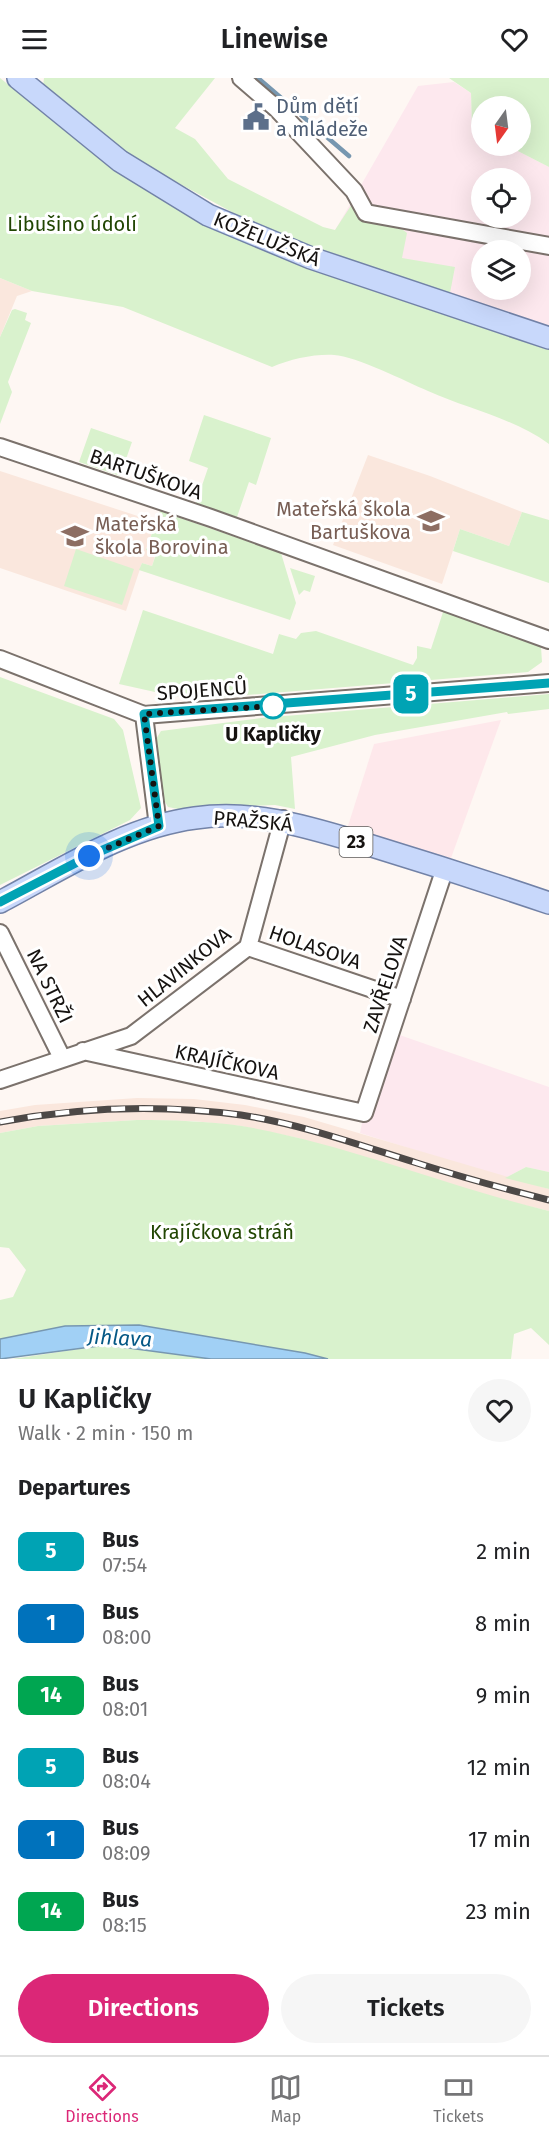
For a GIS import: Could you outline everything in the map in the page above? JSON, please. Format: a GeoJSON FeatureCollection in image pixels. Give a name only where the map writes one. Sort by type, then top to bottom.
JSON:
{"type":"FeatureCollection","features":[{"type":"Feature","properties":{"kind":"main road","name":"KOŽELUŽSKÁ"},"geometry":{"type":"LineString","coordinates":[[21,79],[120,160],[185,203],[224,223],[311,258],[549,338]]}},
{"type":"Feature","properties":{"kind":"main road","name":"PRAŽSKÁ"},"geometry":{"type":"LineString","coordinates":[[0,902],[89,856],[159,826],[194,818],[221,816],[282,819],[446,868],[549,903]]}},
{"type":"Feature","properties":{"kind":"street"},"geometry":{"type":"LineString","coordinates":[[241,78],[278,109],[354,191],[366,213],[549,246]]}},
{"type":"Feature","properties":{"kind":"street","name":"BARTUŠKOVA"},"geometry":{"type":"LineString","coordinates":[[0,447],[211,518],[549,640]]}},
{"type":"Feature","properties":{"kind":"street"},"geometry":{"type":"LineString","coordinates":[[0,659],[144,714],[159,826]]}},
{"type":"Feature","properties":{"kind":"street","name":"SPOJENCŮ"},"geometry":{"type":"LineString","coordinates":[[144,714],[549,683]]}},
{"type":"Feature","properties":{"kind":"street","name":"HLAVINKOVA"},"geometry":{"type":"LineString","coordinates":[[62,1058],[131,1036],[248,947],[282,819]]}},
{"type":"Feature","properties":{"kind":"street","name":"ZAVŘELOVA"},"geometry":{"type":"LineString","coordinates":[[364,1113],[446,868]]}},
{"type":"Feature","properties":{"kind":"street","name":"NA STRŽI"},"geometry":{"type":"LineString","coordinates":[[0,933],[62,1058]]}},
{"type":"Feature","properties":{"kind":"street","name":"HOLASOVA"},"geometry":{"type":"LineString","coordinates":[[248,947],[402,999]]}},
{"type":"Feature","properties":{"kind":"street","name":"KRAJÍČKOVA"},"geometry":{"type":"LineString","coordinates":[[83,1051],[364,1113]]}},
{"type":"Feature","properties":{"kind":"street"},"geometry":{"type":"LineString","coordinates":[[0,1080],[62,1058]]}},
{"type":"Feature","properties":{"kind":"shaded area"},"geometry":{"type":"Polygon","coordinates":[[[454,82],[471,93],[471,156],[528,156],[549,167],[549,339],[318,260],[418,86],[454,82]]]}},
{"type":"Feature","properties":{"kind":"shaded area"},"geometry":{"type":"Polygon","coordinates":[[[0,278],[32,291],[17,296],[0,337],[0,278]]]}},
{"type":"Feature","properties":{"kind":"shaded area","name":"Mateřská škola Bartuškova"},"geometry":{"type":"Polygon","coordinates":[[[368,455],[430,476],[522,512],[509,546],[460,529],[442,584],[333,545],[368,455]]]}},
{"type":"Feature","properties":{"kind":"shaded area","name":"Mateřská škola Borovina"},"geometry":{"type":"Polygon","coordinates":[[[0,471],[156,522],[146,549],[156,553],[152,566],[142,563],[126,611],[0,568],[0,471]]]}},
{"type":"Feature","properties":{"kind":"shaded area"},"geometry":{"type":"Polygon","coordinates":[[[501,720],[451,858],[347,829],[374,744],[501,720]]]}},
{"type":"Feature","properties":{"kind":"shaded area"},"geometry":{"type":"Polygon","coordinates":[[[391,1032],[549,1087],[549,1172],[526,1167],[505,1178],[360,1133],[364,1113],[391,1032]]]}},
{"type":"Feature","properties":{"kind":"shaded area"},"geometry":{"type":"Polygon","coordinates":[[[137,1098],[194,1099],[245,1105],[304,1117],[549,1189],[549,1211],[499,1199],[298,1138],[241,1126],[193,1121],[137,1120],[38,1126],[0,1133],[0,1111],[35,1105],[137,1098]]]}},
{"type":"Feature","properties":{"kind":"green space","name":"Libušino údolí"},"geometry":{"type":"Polygon","coordinates":[[[0,78],[70,134],[159,197],[253,246],[314,271],[549,350],[549,444],[521,427],[343,356],[319,355],[295,359],[272,367],[123,307],[32,291],[0,278],[0,78]]]}},
{"type":"Feature","properties":{"kind":"green space"},"geometry":{"type":"Polygon","coordinates":[[[44,78],[215,78],[175,128],[195,139],[228,179],[323,227],[335,230],[354,201],[384,215],[407,233],[402,258],[455,267],[450,293],[282,239],[143,164],[107,141],[43,86],[44,78]]]}},
{"type":"Feature","properties":{"kind":"green space"},"geometry":{"type":"Polygon","coordinates":[[[449,78],[549,78],[549,167],[528,156],[531,156],[531,96],[471,96],[471,93],[449,78]]]}},
{"type":"Feature","properties":{"kind":"green space"},"geometry":{"type":"Polygon","coordinates":[[[12,310],[27,313],[25,320],[31,323],[8,382],[12,392],[0,424],[0,337],[12,310]]]}},
{"type":"Feature","properties":{"kind":"green space"},"geometry":{"type":"Polygon","coordinates":[[[204,415],[271,438],[256,485],[249,482],[237,517],[196,503],[208,468],[189,461],[204,415]]]}},
{"type":"Feature","properties":{"kind":"green space"},"geometry":{"type":"Polygon","coordinates":[[[91,428],[132,442],[120,476],[79,462],[91,428]]]}},
{"type":"Feature","properties":{"kind":"green space"},"geometry":{"type":"Polygon","coordinates":[[[160,511],[281,553],[296,603],[290,620],[139,570],[142,563],[152,566],[156,554],[146,550],[160,511]]]}},
{"type":"Feature","properties":{"kind":"green space"},"geometry":{"type":"Polygon","coordinates":[[[522,512],[549,520],[549,583],[453,551],[460,529],[509,546],[522,512]]]}},
{"type":"Feature","properties":{"kind":"green space"},"geometry":{"type":"Polygon","coordinates":[[[76,549],[134,569],[122,605],[64,586],[76,549]]]}},
{"type":"Feature","properties":{"kind":"green space"},"geometry":{"type":"Polygon","coordinates":[[[290,568],[315,576],[310,592],[304,590],[299,595],[290,568]]]}},
{"type":"Feature","properties":{"kind":"green space"},"geometry":{"type":"Polygon","coordinates":[[[444,609],[536,641],[541,647],[542,662],[528,672],[211,698],[173,696],[119,684],[143,610],[273,654],[279,634],[296,639],[301,633],[316,631],[413,665],[417,658],[417,646],[431,649],[444,609]]]}},
{"type":"Feature","properties":{"kind":"green space"},"geometry":{"type":"Polygon","coordinates":[[[0,677],[114,719],[123,730],[141,808],[130,820],[0,885],[0,677]]]}},
{"type":"Feature","properties":{"kind":"green space"},"geometry":{"type":"Polygon","coordinates":[[[549,694],[549,709],[508,714],[507,712],[375,735],[291,757],[295,809],[275,805],[178,809],[168,807],[161,795],[153,744],[161,731],[261,718],[549,694]]]}},
{"type":"Feature","properties":{"kind":"green space","name":"Krajíčkova stráň"},"geometry":{"type":"Polygon","coordinates":[[[137,1120],[216,1123],[281,1134],[320,1143],[549,1211],[549,1345],[531,1328],[514,1334],[511,1359],[328,1359],[139,1325],[65,1326],[0,1339],[0,1300],[13,1297],[26,1270],[9,1248],[0,1247],[0,1133],[38,1126],[137,1120]]]}},
{"type":"Feature","properties":{"kind":"green space"},"geometry":{"type":"Polygon","coordinates":[[[526,1167],[549,1172],[549,1189],[505,1178],[526,1167]]]}},
{"type":"Feature","properties":{"kind":"green space"},"geometry":{"type":"Polygon","coordinates":[[[106,1345],[211,1359],[12,1359],[106,1345]]]}},
{"type":"Feature","properties":{"kind":"water","name":"Jihlava"},"geometry":{"type":"Polygon","coordinates":[[[139,1325],[305,1353],[328,1359],[211,1359],[106,1345],[0,1359],[0,1339],[65,1326],[139,1325]]]}},
{"type":"Feature","properties":{"kind":"waterway"},"geometry":{"type":"LineString","coordinates":[[258,78],[349,156]]}},
{"type":"Feature","properties":{"kind":"railway"},"geometry":{"type":"LineString","coordinates":[[0,1122],[90,1110],[150,1108],[241,1115],[308,1129],[450,1173],[549,1200]]}},
{"type":"Feature","properties":{"kind":"bus line","name":"5"},"geometry":{"type":"LineString","coordinates":[[0,902],[123,839],[159,826],[144,714],[549,683]]}},
{"type":"Feature","properties":{"kind":"place","name":"Dům dětí a mládeže"},"geometry":{"type":"Point","coordinates":[256,117]}},
{"type":"Feature","properties":{"kind":"place","name":"Mateřská škola Bartuškova"},"geometry":{"type":"Point","coordinates":[431,521]}},
{"type":"Feature","properties":{"kind":"place","name":"Mateřská škola Borovina"},"geometry":{"type":"Point","coordinates":[75,536]}},
{"type":"Feature","properties":{"kind":"place","name":"U Kapličky"},"geometry":{"type":"Point","coordinates":[273,706]}},
{"type":"Feature","properties":{"kind":"route"},"geometry":{"type":"LineString","coordinates":[[89,856],[123,839],[159,826],[144,714],[273,706]]}}]}
